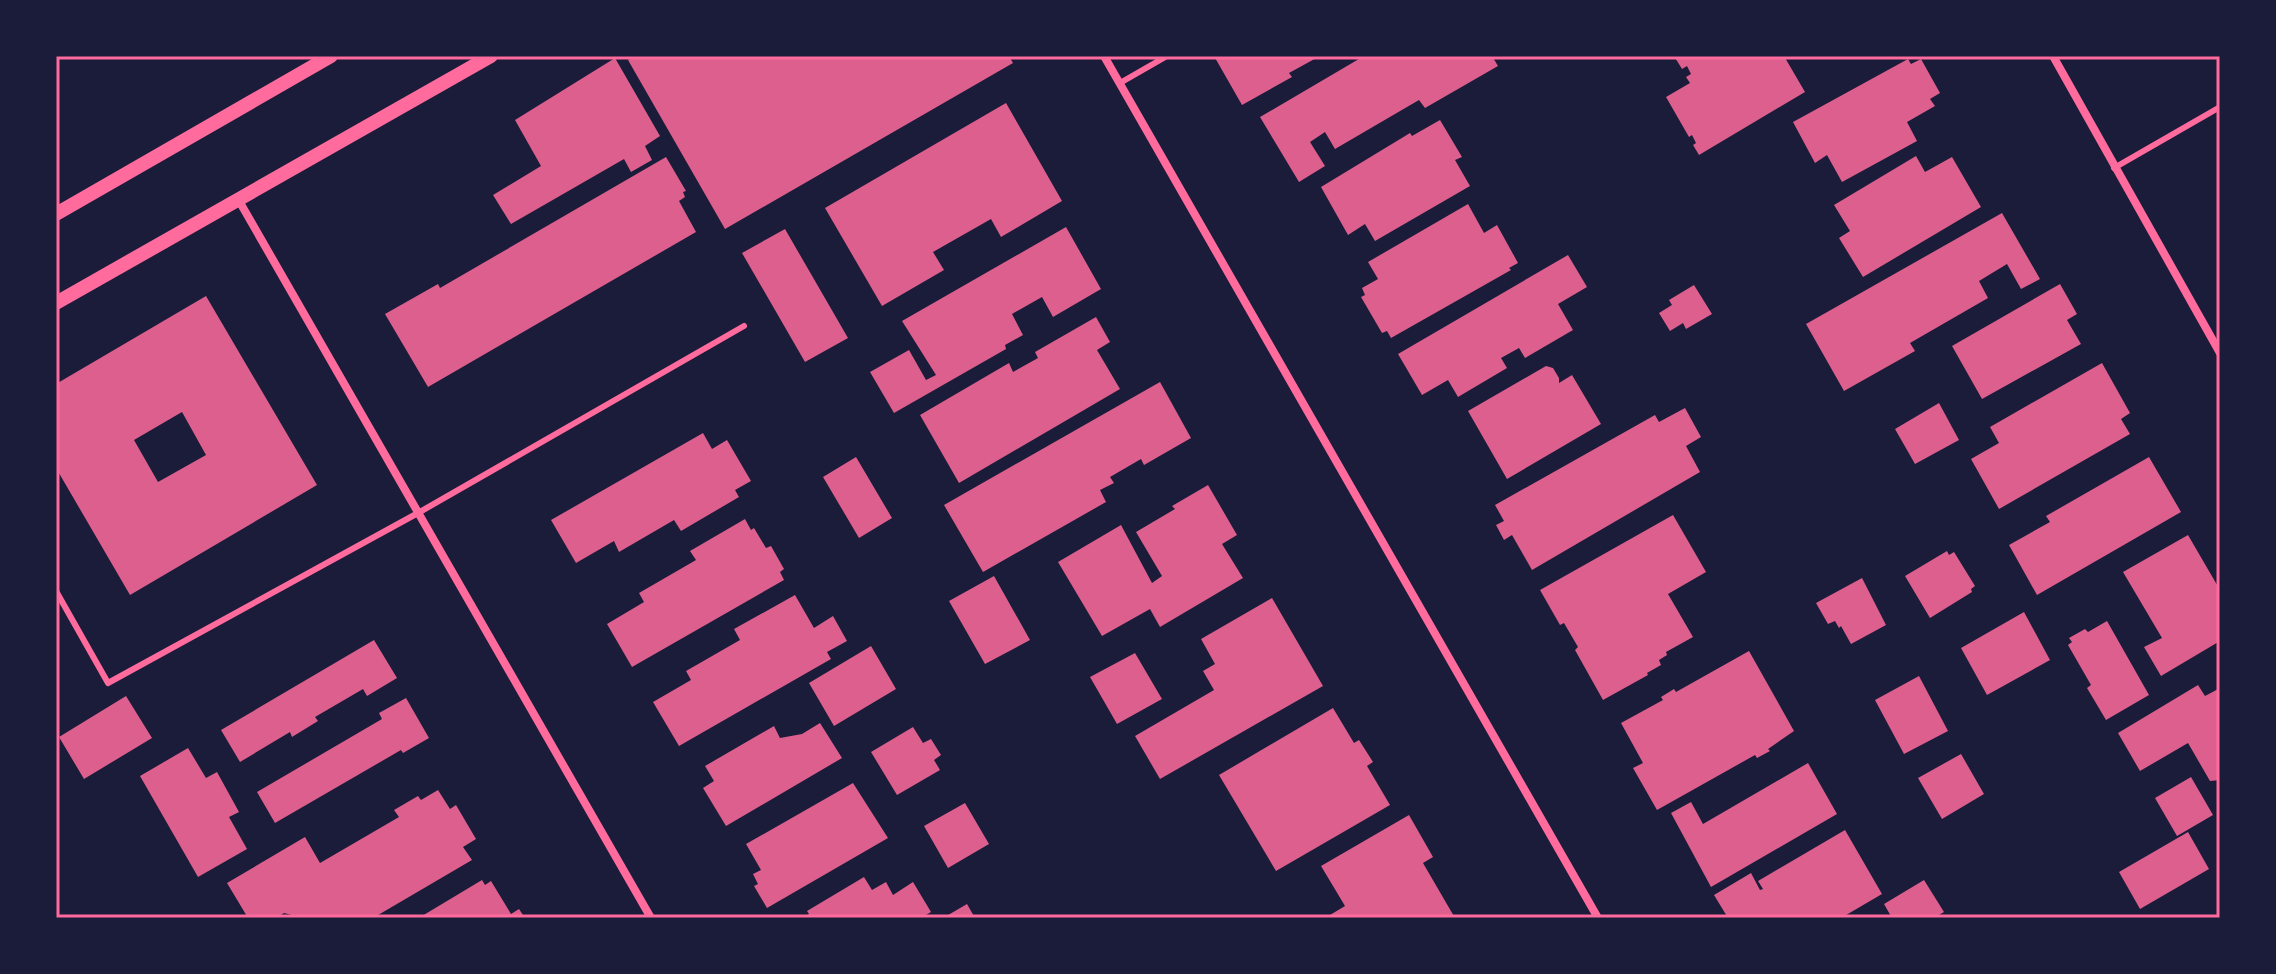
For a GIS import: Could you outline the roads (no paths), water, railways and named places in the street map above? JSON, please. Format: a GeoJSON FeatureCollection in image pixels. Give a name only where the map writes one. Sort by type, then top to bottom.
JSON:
{"type":"FeatureCollection","features":[{"type":"Feature","properties":{"kind":"street"},"geometry":{"type":"LineString","coordinates":[[56,214],[331,56]]}},
{"type":"Feature","properties":{"kind":"street"},"geometry":{"type":"LineString","coordinates":[[56,303],[491,56]]}},
{"type":"Feature","properties":{"kind":"street"},"geometry":{"type":"LineString","coordinates":[[1104,56],[1598,918]]}},
{"type":"Feature","properties":{"kind":"street"},"geometry":{"type":"LineString","coordinates":[[2056,57],[2114,168],[2220,353]]}},
{"type":"Feature","properties":{"kind":"street"},"geometry":{"type":"LineString","coordinates":[[238,199],[651,918]]}},
{"type":"Feature","properties":{"kind":"lane"},"geometry":{"type":"LineString","coordinates":[[1120,83],[1167,56]]}},
{"type":"Feature","properties":{"kind":"lane"},"geometry":{"type":"LineString","coordinates":[[2114,168],[2220,107]]}},
{"type":"Feature","properties":{"kind":"lane"},"geometry":{"type":"LineString","coordinates":[[56,591],[108,683],[418,513],[744,326]]}}]}
